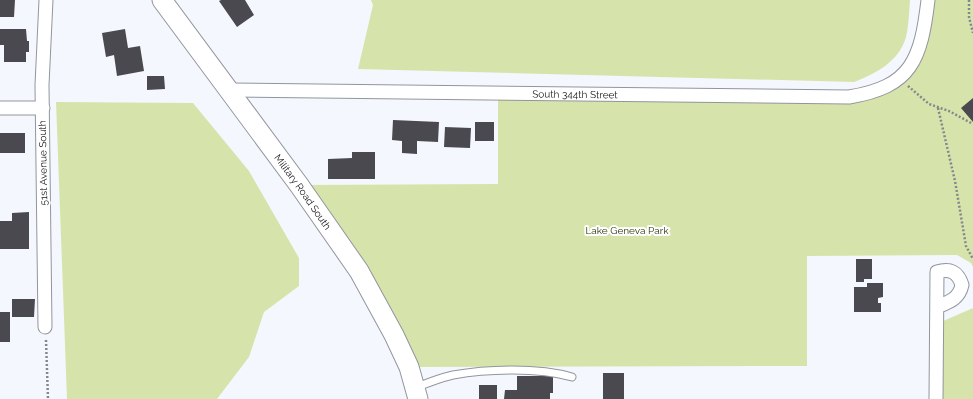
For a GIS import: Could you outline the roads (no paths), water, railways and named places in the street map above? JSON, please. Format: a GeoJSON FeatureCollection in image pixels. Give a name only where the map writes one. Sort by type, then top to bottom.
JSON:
{"type":"FeatureCollection","features":[{"type":"Feature","properties":{"kind":"main road","name":"Military Road South"},"geometry":{"type":"LineString","coordinates":[[162,0],[229,90],[359,271],[394,335],[409,367],[416,393]]}},
{"type":"Feature","properties":{"kind":"street","name":"51st Avenue South"},"geometry":{"type":"LineString","coordinates":[[45,327],[43,108],[46,0]]}},
{"type":"Feature","properties":{"kind":"street","name":"South 344th Street"},"geometry":{"type":"LineString","coordinates":[[229,90],[849,97],[882,89],[900,79],[911,65],[920,46],[925,26],[928,0]]}},
{"type":"Feature","properties":{"kind":"street"},"geometry":{"type":"LineString","coordinates":[[0,108],[43,108]]}},
{"type":"Feature","properties":{"kind":"street"},"geometry":{"type":"LineString","coordinates":[[936,399],[937,307]]}},
{"type":"Feature","properties":{"kind":"lane"},"geometry":{"type":"LineString","coordinates":[[416,393],[453,375],[543,371],[572,377]]}},
{"type":"Feature","properties":{"kind":"park label","name":"Lake Geneva Park"},"geometry":{"type":"Point","coordinates":[627,230]}}]}
